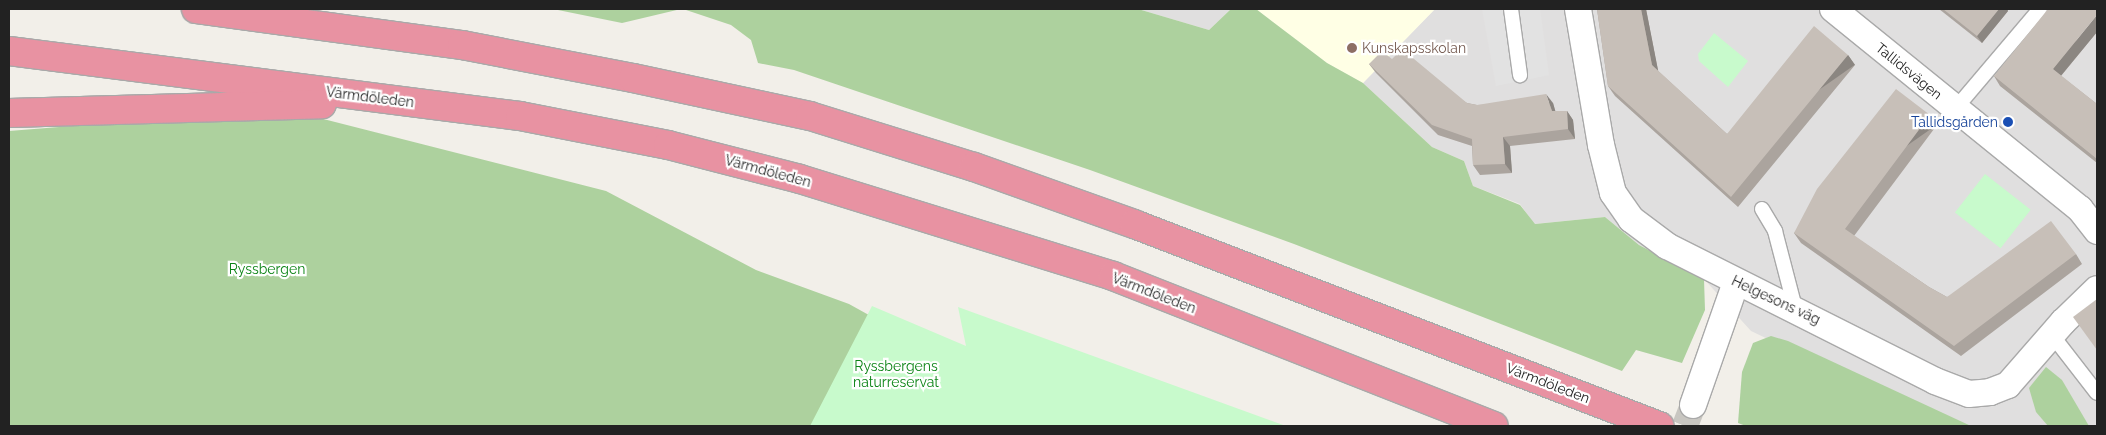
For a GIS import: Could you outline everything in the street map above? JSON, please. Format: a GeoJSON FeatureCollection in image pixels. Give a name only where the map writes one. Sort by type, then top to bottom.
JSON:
{"type":"FeatureCollection","features":[{"type":"Feature","properties":{"kind":"highway","name":"Värmdöleden"},"geometry":{"type":"LineString","coordinates":[[196,9],[481,49],[810,116],[974,167],[1134,224],[1659,426]]}},
{"type":"Feature","properties":{"kind":"highway"},"geometry":{"type":"LineString","coordinates":[[251,9],[340,28]]}},
{"type":"Feature","properties":{"kind":"highway","name":"Värmdöleden"},"geometry":{"type":"LineString","coordinates":[[9,51],[526,116],[668,145],[800,178],[957,225],[1113,276],[1493,426]]}},
{"type":"Feature","properties":{"kind":"highway"},"geometry":{"type":"LineString","coordinates":[[9,113],[407,102]]}},
{"type":"Feature","properties":{"kind":"street","name":"Helgesons väg"},"geometry":{"type":"LineString","coordinates":[[1578,9],[1601,145],[1613,193],[1631,219],[1667,246],[1736,282],[1795,308],[1935,381],[1969,394],[1990,392],[2008,385],[2052,335],[2097,289]]}},
{"type":"Feature","properties":{"kind":"street","name":"Tallidsvägen"},"geometry":{"type":"LineString","coordinates":[[1833,9],[2080,209],[2097,231]]}},
{"type":"Feature","properties":{"kind":"street"},"geometry":{"type":"LineString","coordinates":[[1693,405],[1736,282]]}},
{"type":"Feature","properties":{"kind":"lane"},"geometry":{"type":"LineString","coordinates":[[1511,9],[1520,74]]}},
{"type":"Feature","properties":{"kind":"lane"},"geometry":{"type":"LineString","coordinates":[[1956,108],[2040,9]]}},
{"type":"Feature","properties":{"kind":"lane"},"geometry":{"type":"LineString","coordinates":[[1762,209],[1775,231],[1795,308]]}},
{"type":"Feature","properties":{"kind":"lane"},"geometry":{"type":"LineString","coordinates":[[2052,335],[2097,393]]}},
{"type":"Feature","properties":{"kind":"shaded area"},"geometry":{"type":"Polygon","coordinates":[[[1138,9],[1231,9],[1209,30],[1138,9]]]}},
{"type":"Feature","properties":{"kind":"shaded area","name":"Kunskapsskolan"},"geometry":{"type":"Polygon","coordinates":[[[1256,9],[1435,9],[1363,83],[1327,63],[1256,9]]]}},
{"type":"Feature","properties":{"kind":"shaded area"},"geometry":{"type":"Polygon","coordinates":[[[1435,9],[2097,9],[2097,426],[1951,426],[1751,331],[1704,279],[1639,245],[1605,217],[1534,224],[1520,204],[1473,186],[1464,161],[1432,147],[1363,83],[1435,9]]]}},
{"type":"Feature","properties":{"kind":"shaded area"},"geometry":{"type":"Polygon","coordinates":[[[1482,9],[1540,9],[1549,75],[1496,86],[1482,9]]]}},
{"type":"Feature","properties":{"kind":"green space"},"geometry":{"type":"Polygon","coordinates":[[[553,9],[681,9],[622,23],[553,9]]]}},
{"type":"Feature","properties":{"kind":"green space"},"geometry":{"type":"Polygon","coordinates":[[[683,9],[1138,9],[1209,30],[1231,9],[1256,9],[1327,63],[1363,83],[1432,147],[1464,161],[1473,186],[1520,205],[1535,224],[1605,217],[1639,245],[1704,279],[1705,310],[1682,363],[1636,350],[1622,371],[1294,244],[1090,170],[794,70],[758,63],[751,40],[731,25],[683,9]]]}},
{"type":"Feature","properties":{"kind":"green space"},"geometry":{"type":"Polygon","coordinates":[[[1714,33],[1748,61],[1728,87],[1699,61],[1698,54],[1714,33]]]}},
{"type":"Feature","properties":{"kind":"green space","name":"Ryssbergen"},"geometry":{"type":"Polygon","coordinates":[[[284,109],[606,191],[756,270],[849,304],[950,360],[977,426],[9,426],[9,131],[284,109]]]}},
{"type":"Feature","properties":{"kind":"green space"},"geometry":{"type":"Polygon","coordinates":[[[1985,174],[2031,210],[2001,248],[1955,213],[1985,174]]]}},
{"type":"Feature","properties":{"kind":"green space","name":"Ryssbergens naturreservat"},"geometry":{"type":"Polygon","coordinates":[[[872,306],[966,346],[958,307],[1286,426],[810,426],[872,306]]]}},
{"type":"Feature","properties":{"kind":"green space"},"geometry":{"type":"Polygon","coordinates":[[[1771,336],[1788,341],[1971,426],[1746,426],[1738,423],[1742,372],[1753,343],[1771,336]]]}},
{"type":"Feature","properties":{"kind":"green space"},"geometry":{"type":"Polygon","coordinates":[[[2046,367],[2062,380],[2089,426],[2048,426],[2036,412],[2029,388],[2046,367]]]}},
{"type":"Feature","properties":{"kind":"building"},"geometry":{"type":"Polygon","coordinates":[[[1597,9],[1641,9],[1652,65],[1727,134],[1814,26],[1848,55],[1731,197],[1608,86],[1597,9]]]}},
{"type":"Feature","properties":{"kind":"building"},"geometry":{"type":"Polygon","coordinates":[[[1943,9],[1999,9],[1977,36],[1943,9]]]}},
{"type":"Feature","properties":{"kind":"building"},"geometry":{"type":"Polygon","coordinates":[[[2048,9],[2097,9],[2097,15],[2053,69],[2097,104],[2097,159],[1994,76],[2048,9]]]}},
{"type":"Feature","properties":{"kind":"building"},"geometry":{"type":"Polygon","coordinates":[[[1402,49],[1467,103],[1477,105],[1546,94],[1552,111],[1567,111],[1568,129],[1503,137],[1505,164],[1473,165],[1472,139],[1432,125],[1369,64],[1382,51],[1392,59],[1402,49]]]}},
{"type":"Feature","properties":{"kind":"building"},"geometry":{"type":"Polygon","coordinates":[[[1896,89],[1930,115],[1845,229],[1929,287],[1947,297],[2051,221],[2076,254],[1954,346],[1794,233],[1817,189],[1896,89]]]}},
{"type":"Feature","properties":{"kind":"building"},"geometry":{"type":"Polygon","coordinates":[[[2097,299],[2097,350],[2073,317],[2097,299]]]}},
{"type":"Feature","properties":{"kind":"tunnel"},"geometry":{"type":"LineString","coordinates":[[1685,426],[1693,405]]}},
{"type":"Feature","properties":{"kind":"place","name":"Kunskapsskolan"},"geometry":{"type":"Point","coordinates":[1352,48]}},
{"type":"Feature","properties":{"kind":"place","name":"Tallidsgården"},"geometry":{"type":"Point","coordinates":[2008,122]}}]}
